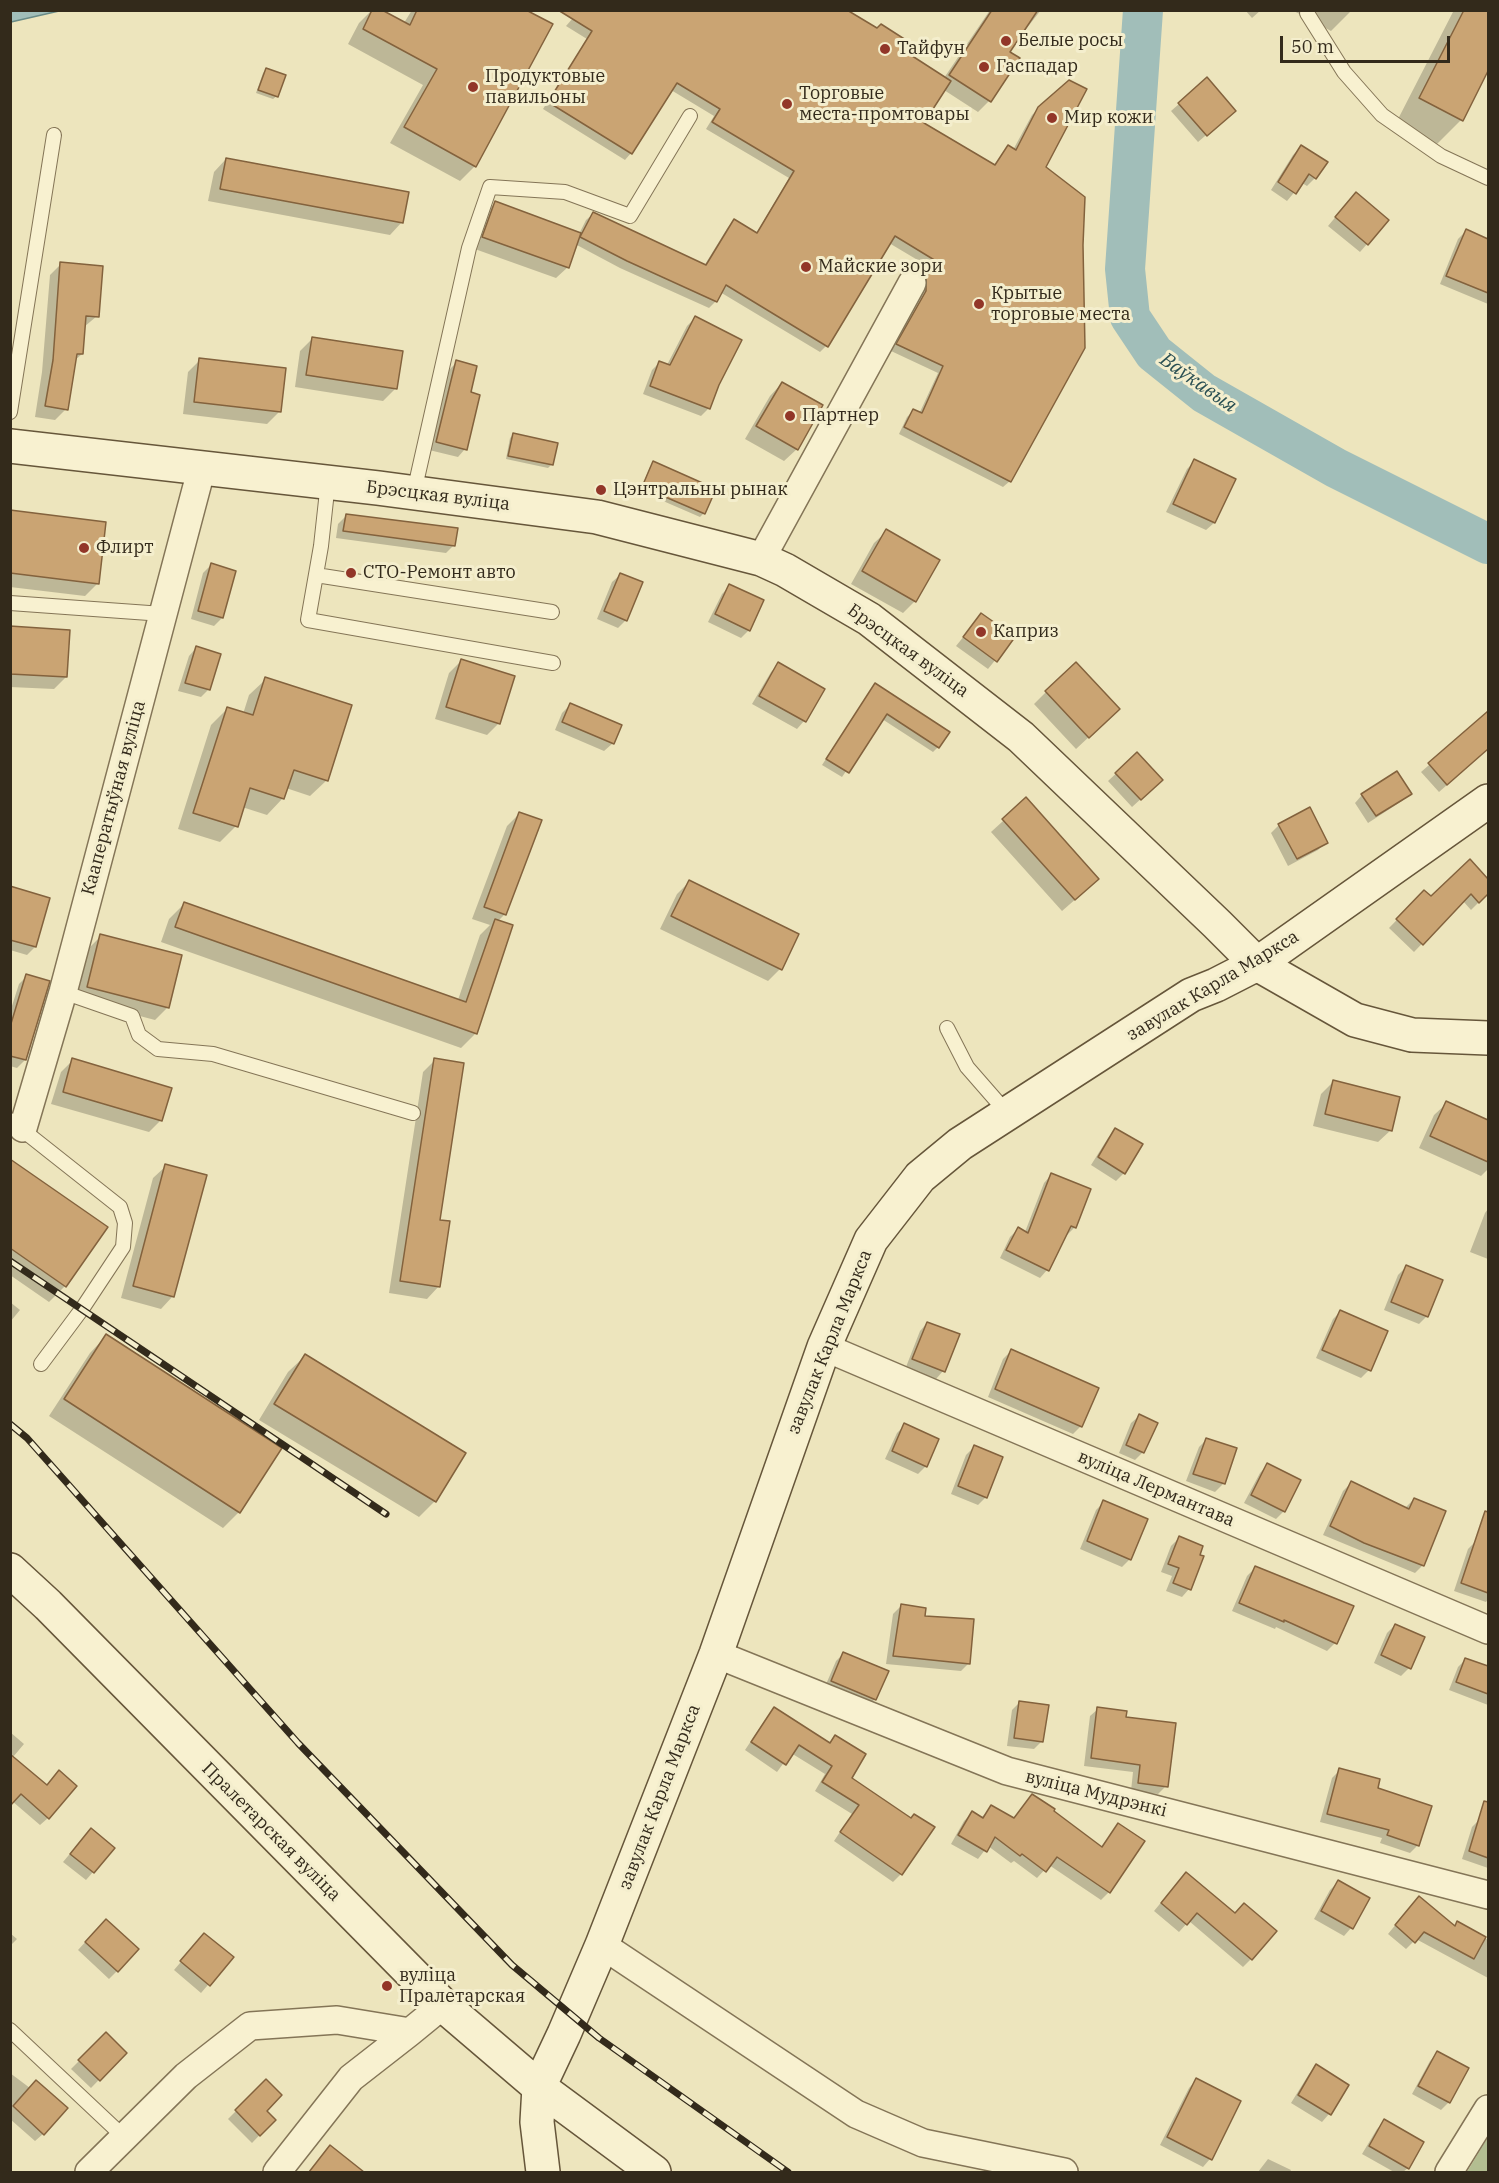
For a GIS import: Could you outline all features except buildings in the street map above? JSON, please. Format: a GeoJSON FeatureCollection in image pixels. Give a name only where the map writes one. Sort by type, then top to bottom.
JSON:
{"type":"FeatureCollection","features":[{"type":"Feature","properties":{"kind":"street"},"geometry":{"type":"LineString","coordinates":[[761,559],[912,283]]}},
{"type":"Feature","properties":{"kind":"street","name":"Брэсцкая вуліца"},"geometry":{"type":"LineString","coordinates":[[10,446],[414,492],[597,517],[761,559],[785,570],[869,620],[1021,736],[1209,915],[1257,964],[1355,1020],[1413,1035],[1488,1038]]}},
{"type":"Feature","properties":{"kind":"street","name":"Кааператыўная вуліца"},"geometry":{"type":"LineString","coordinates":[[16,1124],[63,992],[202,467]]}},
{"type":"Feature","properties":{"kind":"street","name":"завулак Карла Маркса"},"geometry":{"type":"LineString","coordinates":[[539,2086],[602,1945],[716,1654],[824,1347],[871,1240],[920,1177],[960,1144],[1191,995],[1257,964],[1488,801]]}},
{"type":"Feature","properties":{"kind":"street","name":"вуліца Лермантава"},"geometry":{"type":"LineString","coordinates":[[824,1347],[1488,1630]]}},
{"type":"Feature","properties":{"kind":"street","name":"Пралетарская вуліца"},"geometry":{"type":"LineString","coordinates":[[10,1570],[48,1605],[443,2005],[539,2086],[654,2172]]}},
{"type":"Feature","properties":{"kind":"street","name":"вуліца Мудрэнкі"},"geometry":{"type":"LineString","coordinates":[[716,1654],[1007,1771],[1488,1895]]}},
{"type":"Feature","properties":{"kind":"street"},"geometry":{"type":"LineString","coordinates":[[602,1945],[856,2114],[923,2143],[1064,2172]]}},
{"type":"Feature","properties":{"kind":"street"},"geometry":{"type":"LineString","coordinates":[[277,2172],[351,2078],[443,2005]]}},
{"type":"Feature","properties":{"kind":"street"},"geometry":{"type":"LineString","coordinates":[[89,2172],[186,2076],[250,2026],[337,2020],[410,2032]]}},
{"type":"Feature","properties":{"kind":"street"},"geometry":{"type":"LineString","coordinates":[[539,2086],[537,2122],[543,2172]]}},
{"type":"Feature","properties":{"kind":"street"},"geometry":{"type":"LineString","coordinates":[[1449,2172],[1488,2109]]}},
{"type":"Feature","properties":{"kind":"lane"},"geometry":{"type":"LineString","coordinates":[[1307,13],[1344,72],[1382,115],[1442,156],[1488,178]]}},
{"type":"Feature","properties":{"kind":"lane"},"geometry":{"type":"LineString","coordinates":[[414,492],[470,248],[490,187],[565,192],[630,216],[690,117]]}},
{"type":"Feature","properties":{"kind":"lane"},"geometry":{"type":"LineString","coordinates":[[10,412],[54,135]]}},
{"type":"Feature","properties":{"kind":"lane"},"geometry":{"type":"LineString","coordinates":[[327,482],[308,620],[553,663]]}},
{"type":"Feature","properties":{"kind":"lane"},"geometry":{"type":"LineString","coordinates":[[316,575],[552,612]]}},
{"type":"Feature","properties":{"kind":"lane"},"geometry":{"type":"LineString","coordinates":[[10,603],[163,614]]}},
{"type":"Feature","properties":{"kind":"lane"},"geometry":{"type":"LineString","coordinates":[[63,992],[132,1016],[139,1035],[158,1049],[213,1054],[413,1113]]}},
{"type":"Feature","properties":{"kind":"lane"},"geometry":{"type":"LineString","coordinates":[[947,1028],[967,1066],[1008,1114]]}},
{"type":"Feature","properties":{"kind":"lane"},"geometry":{"type":"LineString","coordinates":[[16,1124],[120,1207],[125,1223],[123,1247],[82,1310],[40,1364]]}},
{"type":"Feature","properties":{"kind":"lane"},"geometry":{"type":"LineString","coordinates":[[10,2030],[125,2138]]}},
{"type":"Feature","properties":{"kind":"green space"},"geometry":{"type":"Polygon","coordinates":[[[1488,2137],[1488,2172],[1467,2172],[1488,2137]]]}},
{"type":"Feature","properties":{"kind":"water"},"geometry":{"type":"Polygon","coordinates":[[[11,10],[59,10],[59,11],[11,22],[11,10]]]}},
{"type":"Feature","properties":{"kind":"waterway","name":"Ваўкавыя"},"geometry":{"type":"LineString","coordinates":[[1143,10],[1125,269],[1130,317],[1154,353],[1204,393],[1336,468],[1488,544]]}},
{"type":"Feature","properties":{"kind":"railway"},"geometry":{"type":"LineString","coordinates":[[10,1261],[386,1514]]}},
{"type":"Feature","properties":{"kind":"railway"},"geometry":{"type":"LineString","coordinates":[[10,1424],[27,1438],[298,1743],[512,1965],[599,2038],[788,2172]]}},
{"type":"Feature","properties":{"kind":"place","name":"Белые росы"},"geometry":{"type":"Point","coordinates":[1006,41]}},
{"type":"Feature","properties":{"kind":"place","name":"Тайфун"},"geometry":{"type":"Point","coordinates":[885,49]}},
{"type":"Feature","properties":{"kind":"place","name":"Гаспадар"},"geometry":{"type":"Point","coordinates":[984,67]}},
{"type":"Feature","properties":{"kind":"place","name":"Продуктовые павильоны"},"geometry":{"type":"Point","coordinates":[473,87]}},
{"type":"Feature","properties":{"kind":"place","name":"Торговые места-промтовары"},"geometry":{"type":"Point","coordinates":[787,104]}},
{"type":"Feature","properties":{"kind":"place","name":"Мир кожи"},"geometry":{"type":"Point","coordinates":[1052,118]}},
{"type":"Feature","properties":{"kind":"place","name":"Майские зори"},"geometry":{"type":"Point","coordinates":[806,267]}},
{"type":"Feature","properties":{"kind":"place","name":"Крытые торговые места"},"geometry":{"type":"Point","coordinates":[979,304]}},
{"type":"Feature","properties":{"kind":"place","name":"Партнер"},"geometry":{"type":"Point","coordinates":[790,416]}},
{"type":"Feature","properties":{"kind":"place","name":"Цэнтральны рынак"},"geometry":{"type":"Point","coordinates":[601,490]}},
{"type":"Feature","properties":{"kind":"place","name":"Флирт"},"geometry":{"type":"Point","coordinates":[84,548]}},
{"type":"Feature","properties":{"kind":"place","name":"СТО-Ремонт авто"},"geometry":{"type":"Point","coordinates":[351,573]}},
{"type":"Feature","properties":{"kind":"place","name":"Каприз"},"geometry":{"type":"Point","coordinates":[981,632]}},
{"type":"Feature","properties":{"kind":"place","name":"вуліца Пралетарская"},"geometry":{"type":"Point","coordinates":[387,1986]}}]}
